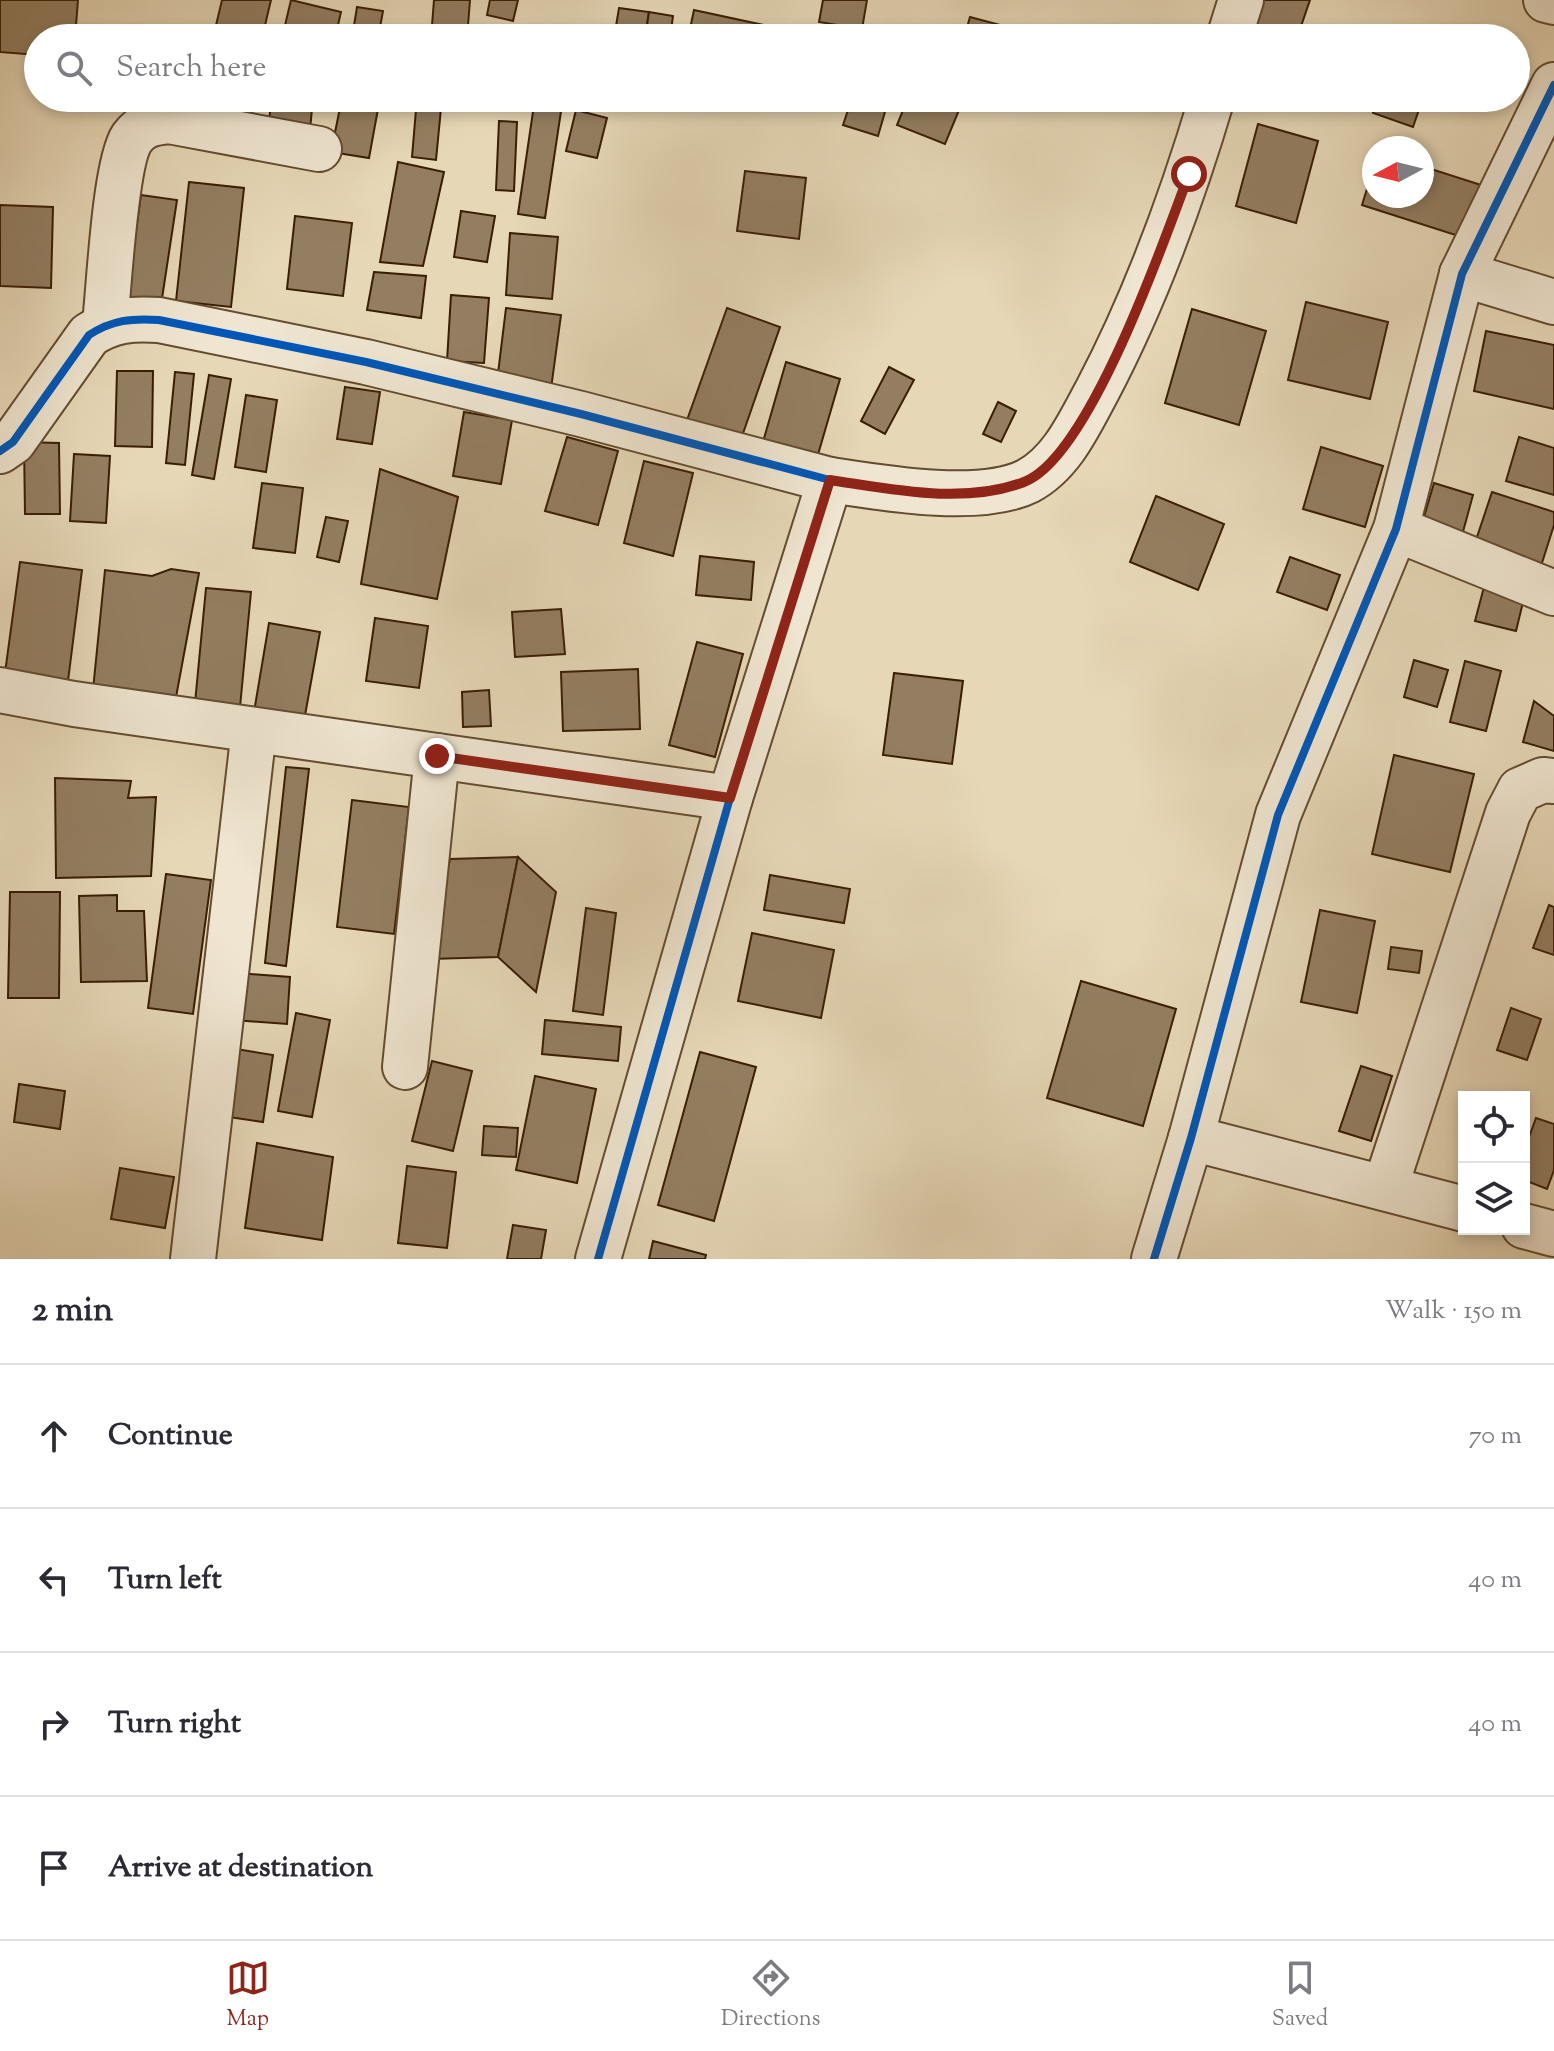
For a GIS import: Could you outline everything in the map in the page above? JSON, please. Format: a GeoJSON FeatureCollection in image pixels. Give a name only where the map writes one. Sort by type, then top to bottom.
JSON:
{"type":"FeatureCollection","features":[{"type":"Feature","properties":{"kind":"street"},"geometry":{"type":"LineString","coordinates":[[1233,24],[1241,0]]}},
{"type":"Feature","properties":{"kind":"street"},"geometry":{"type":"LineString","coordinates":[[1546,0],[1554,2]]}},
{"type":"Feature","properties":{"kind":"street"},"geometry":{"type":"LineString","coordinates":[[1154,1259],[1191,1138],[1278,815],[1396,529],[1462,274],[1554,85]]}},
{"type":"Feature","properties":{"kind":"street"},"geometry":{"type":"LineString","coordinates":[[0,451],[13,442],[89,335],[105,324],[133,318],[159,320],[366,362],[581,414],[830,480],[932,493],[981,492],[1025,482],[1050,466],[1076,430],[1125,339],[1189,174],[1208,112]]}},
{"type":"Feature","properties":{"kind":"street"},"geometry":{"type":"LineString","coordinates":[[105,324],[121,171],[130,140],[146,124],[169,121],[319,149]]}},
{"type":"Feature","properties":{"kind":"street"},"geometry":{"type":"LineString","coordinates":[[1462,274],[1554,302]]}},
{"type":"Feature","properties":{"kind":"street"},"geometry":{"type":"LineString","coordinates":[[598,1259],[730,798],[830,480]]}},
{"type":"Feature","properties":{"kind":"street"},"geometry":{"type":"LineString","coordinates":[[1396,529],[1554,593]]}},
{"type":"Feature","properties":{"kind":"street"},"geometry":{"type":"LineString","coordinates":[[0,690],[74,704],[730,798]]}},
{"type":"Feature","properties":{"kind":"street"},"geometry":{"type":"LineString","coordinates":[[193,1259],[254,730]]}},
{"type":"Feature","properties":{"kind":"street"},"geometry":{"type":"LineString","coordinates":[[405,1067],[437,756]]}},
{"type":"Feature","properties":{"kind":"street"},"geometry":{"type":"LineString","coordinates":[[1385,1188],[1508,813],[1520,790],[1543,780],[1554,781]]}},
{"type":"Feature","properties":{"kind":"street"},"geometry":{"type":"LineString","coordinates":[[1191,1138],[1458,1207]]}},
{"type":"Feature","properties":{"kind":"street"},"geometry":{"type":"LineString","coordinates":[[1530,1228],[1554,1234]]}},
{"type":"Feature","properties":{"kind":"building"},"geometry":{"type":"Polygon","coordinates":[[[0,0],[78,0],[76,24],[24,24],[24,54],[0,52],[0,0]]]}},
{"type":"Feature","properties":{"kind":"building"},"geometry":{"type":"Polygon","coordinates":[[[222,0],[271,0],[265,24],[216,24],[222,0]]]}},
{"type":"Feature","properties":{"kind":"building"},"geometry":{"type":"Polygon","coordinates":[[[291,0],[341,12],[338,24],[285,24],[291,0]]]}},
{"type":"Feature","properties":{"kind":"building"},"geometry":{"type":"Polygon","coordinates":[[[434,0],[470,0],[468,24],[432,24],[434,0]]]}},
{"type":"Feature","properties":{"kind":"building"},"geometry":{"type":"Polygon","coordinates":[[[490,0],[518,0],[513,21],[487,15],[490,0]]]}},
{"type":"Feature","properties":{"kind":"building"},"geometry":{"type":"Polygon","coordinates":[[[823,0],[867,0],[863,24],[819,22],[823,0]]]}},
{"type":"Feature","properties":{"kind":"building"},"geometry":{"type":"Polygon","coordinates":[[[1264,0],[1310,0],[1302,24],[1256,24],[1264,0]]]}},
{"type":"Feature","properties":{"kind":"building"},"geometry":{"type":"Polygon","coordinates":[[[357,7],[383,11],[381,24],[354,24],[357,7]]]}},
{"type":"Feature","properties":{"kind":"building"},"geometry":{"type":"Polygon","coordinates":[[[619,8],[649,12],[647,24],[616,24],[619,8]]]}},
{"type":"Feature","properties":{"kind":"building"},"geometry":{"type":"Polygon","coordinates":[[[694,10],[759,24],[691,24],[694,10]]]}},
{"type":"Feature","properties":{"kind":"building"},"geometry":{"type":"Polygon","coordinates":[[[649,12],[673,16],[672,24],[647,24],[649,12]]]}},
{"type":"Feature","properties":{"kind":"building"},"geometry":{"type":"Polygon","coordinates":[[[970,17],[996,24],[968,24],[970,17]]]}},
{"type":"Feature","properties":{"kind":"building"},"geometry":{"type":"Polygon","coordinates":[[[270,112],[312,112],[310,130],[269,125],[270,112]]]}},
{"type":"Feature","properties":{"kind":"building"},"geometry":{"type":"Polygon","coordinates":[[[339,112],[377,112],[369,158],[331,152],[339,112]]]}},
{"type":"Feature","properties":{"kind":"building"},"geometry":{"type":"Polygon","coordinates":[[[416,112],[441,112],[436,160],[412,157],[416,112]]]}},
{"type":"Feature","properties":{"kind":"building"},"geometry":{"type":"Polygon","coordinates":[[[533,112],[561,112],[545,218],[518,214],[533,112]]]}},
{"type":"Feature","properties":{"kind":"building"},"geometry":{"type":"Polygon","coordinates":[[[576,112],[607,118],[597,158],[566,151],[576,112]]]}},
{"type":"Feature","properties":{"kind":"building"},"geometry":{"type":"Polygon","coordinates":[[[847,112],[885,112],[878,136],[843,125],[847,112]]]}},
{"type":"Feature","properties":{"kind":"building"},"geometry":{"type":"Polygon","coordinates":[[[902,112],[958,112],[945,144],[897,125],[902,112]]]}},
{"type":"Feature","properties":{"kind":"building"},"geometry":{"type":"Polygon","coordinates":[[[1373,112],[1418,112],[1413,127],[1373,112]]]}},
{"type":"Feature","properties":{"kind":"building"},"geometry":{"type":"Polygon","coordinates":[[[499,121],[517,122],[514,191],[496,190],[499,121]]]}},
{"type":"Feature","properties":{"kind":"building"},"geometry":{"type":"Polygon","coordinates":[[[1258,124],[1318,141],[1296,223],[1236,206],[1258,124]]]}},
{"type":"Feature","properties":{"kind":"building"},"geometry":{"type":"Polygon","coordinates":[[[398,162],[444,172],[423,266],[380,262],[398,162]]]}},
{"type":"Feature","properties":{"kind":"building"},"geometry":{"type":"Polygon","coordinates":[[[1434,170],[1484,186],[1468,239],[1371,208],[1434,208],[1434,170]]]}},
{"type":"Feature","properties":{"kind":"building"},"geometry":{"type":"Polygon","coordinates":[[[745,171],[806,178],[799,239],[737,231],[745,171]]]}},
{"type":"Feature","properties":{"kind":"building"},"geometry":{"type":"Polygon","coordinates":[[[189,182],[244,188],[231,307],[176,301],[189,182]]]}},
{"type":"Feature","properties":{"kind":"building"},"geometry":{"type":"Polygon","coordinates":[[[141,195],[177,200],[161,305],[126,300],[141,195]]]}},
{"type":"Feature","properties":{"kind":"building"},"geometry":{"type":"Polygon","coordinates":[[[0,205],[53,207],[51,288],[0,286],[0,205]]]}},
{"type":"Feature","properties":{"kind":"building"},"geometry":{"type":"Polygon","coordinates":[[[461,211],[495,216],[487,262],[454,257],[461,211]]]}},
{"type":"Feature","properties":{"kind":"building"},"geometry":{"type":"Polygon","coordinates":[[[295,216],[352,223],[343,296],[287,289],[295,216]]]}},
{"type":"Feature","properties":{"kind":"building"},"geometry":{"type":"Polygon","coordinates":[[[510,233],[558,237],[552,299],[506,295],[510,233]]]}},
{"type":"Feature","properties":{"kind":"building"},"geometry":{"type":"Polygon","coordinates":[[[374,272],[426,276],[421,318],[367,310],[374,272]]]}},
{"type":"Feature","properties":{"kind":"building"},"geometry":{"type":"Polygon","coordinates":[[[451,295],[489,298],[484,363],[447,361],[451,295]]]}},
{"type":"Feature","properties":{"kind":"building"},"geometry":{"type":"Polygon","coordinates":[[[1306,302],[1388,322],[1370,399],[1288,380],[1306,302]]]}},
{"type":"Feature","properties":{"kind":"building"},"geometry":{"type":"Polygon","coordinates":[[[506,308],[561,315],[551,389],[497,382],[506,308]]]}},
{"type":"Feature","properties":{"kind":"building"},"geometry":{"type":"Polygon","coordinates":[[[727,308],[780,327],[740,442],[686,423],[727,308]]]}},
{"type":"Feature","properties":{"kind":"building"},"geometry":{"type":"Polygon","coordinates":[[[1192,309],[1266,331],[1239,425],[1165,403],[1192,309]]]}},
{"type":"Feature","properties":{"kind":"building"},"geometry":{"type":"Polygon","coordinates":[[[1486,331],[1554,345],[1554,409],[1474,391],[1486,331]]]}},
{"type":"Feature","properties":{"kind":"building"},"geometry":{"type":"Polygon","coordinates":[[[786,362],[840,379],[817,458],[763,442],[786,362]]]}},
{"type":"Feature","properties":{"kind":"building"},"geometry":{"type":"Polygon","coordinates":[[[889,367],[914,380],[885,434],[861,421],[889,367]]]}},
{"type":"Feature","properties":{"kind":"building"},"geometry":{"type":"Polygon","coordinates":[[[117,371],[153,371],[152,447],[115,446],[117,371]]]}},
{"type":"Feature","properties":{"kind":"building"},"geometry":{"type":"Polygon","coordinates":[[[175,372],[194,374],[185,465],[166,463],[175,372]]]}},
{"type":"Feature","properties":{"kind":"building"},"geometry":{"type":"Polygon","coordinates":[[[209,375],[231,379],[214,479],[192,475],[209,375]]]}},
{"type":"Feature","properties":{"kind":"building"},"geometry":{"type":"Polygon","coordinates":[[[345,387],[380,392],[372,444],[337,439],[345,387]]]}},
{"type":"Feature","properties":{"kind":"building"},"geometry":{"type":"Polygon","coordinates":[[[246,395],[277,400],[266,472],[235,467],[246,395]]]}},
{"type":"Feature","properties":{"kind":"building"},"geometry":{"type":"Polygon","coordinates":[[[998,402],[1016,411],[1001,442],[983,434],[998,402]]]}},
{"type":"Feature","properties":{"kind":"building"},"geometry":{"type":"Polygon","coordinates":[[[464,412],[512,420],[501,484],[453,476],[464,412]]]}},
{"type":"Feature","properties":{"kind":"building"},"geometry":{"type":"Polygon","coordinates":[[[567,437],[618,451],[598,525],[545,511],[567,437]]]}},
{"type":"Feature","properties":{"kind":"building"},"geometry":{"type":"Polygon","coordinates":[[[1519,437],[1554,448],[1554,495],[1506,481],[1519,437]]]}},
{"type":"Feature","properties":{"kind":"building"},"geometry":{"type":"Polygon","coordinates":[[[24,442],[59,443],[60,514],[25,514],[24,442]]]}},
{"type":"Feature","properties":{"kind":"building"},"geometry":{"type":"Polygon","coordinates":[[[1321,447],[1383,466],[1365,527],[1303,509],[1321,447]]]}},
{"type":"Feature","properties":{"kind":"building"},"geometry":{"type":"Polygon","coordinates":[[[74,454],[110,456],[106,523],[70,521],[74,454]]]}},
{"type":"Feature","properties":{"kind":"building"},"geometry":{"type":"Polygon","coordinates":[[[644,461],[693,473],[673,556],[624,543],[644,461]]]}},
{"type":"Feature","properties":{"kind":"building"},"geometry":{"type":"Polygon","coordinates":[[[380,469],[458,497],[437,599],[361,584],[380,469]]]}},
{"type":"Feature","properties":{"kind":"building"},"geometry":{"type":"Polygon","coordinates":[[[262,483],[303,488],[295,553],[253,548],[262,483]]]}},
{"type":"Feature","properties":{"kind":"building"},"geometry":{"type":"Polygon","coordinates":[[[1434,483],[1473,495],[1461,539],[1421,527],[1434,483]]]}},
{"type":"Feature","properties":{"kind":"building"},"geometry":{"type":"Polygon","coordinates":[[[1492,492],[1554,512],[1554,525],[1541,566],[1475,543],[1492,492]]]}},
{"type":"Feature","properties":{"kind":"building"},"geometry":{"type":"Polygon","coordinates":[[[1156,496],[1224,524],[1198,590],[1130,562],[1156,496]]]}},
{"type":"Feature","properties":{"kind":"building"},"geometry":{"type":"Polygon","coordinates":[[[326,517],[348,521],[339,562],[317,557],[326,517]]]}},
{"type":"Feature","properties":{"kind":"building"},"geometry":{"type":"Polygon","coordinates":[[[700,556],[754,562],[751,600],[696,595],[700,556]]]}},
{"type":"Feature","properties":{"kind":"building"},"geometry":{"type":"Polygon","coordinates":[[[1290,557],[1340,575],[1327,610],[1277,592],[1290,557]]]}},
{"type":"Feature","properties":{"kind":"building"},"geometry":{"type":"Polygon","coordinates":[[[20,562],[82,570],[68,681],[5,673],[20,562]]]}},
{"type":"Feature","properties":{"kind":"building"},"geometry":{"type":"Polygon","coordinates":[[[171,569],[199,573],[174,708],[93,690],[105,570],[152,576],[171,569]]]}},
{"type":"Feature","properties":{"kind":"building"},"geometry":{"type":"Polygon","coordinates":[[[1484,587],[1524,598],[1516,631],[1475,621],[1484,587]]]}},
{"type":"Feature","properties":{"kind":"building"},"geometry":{"type":"Polygon","coordinates":[[[206,588],[251,592],[240,707],[195,703],[206,588]]]}},
{"type":"Feature","properties":{"kind":"building"},"geometry":{"type":"Polygon","coordinates":[[[561,609],[565,654],[515,657],[512,612],[561,609]]]}},
{"type":"Feature","properties":{"kind":"building"},"geometry":{"type":"Polygon","coordinates":[[[375,618],[428,626],[419,688],[366,681],[375,618]]]}},
{"type":"Feature","properties":{"kind":"building"},"geometry":{"type":"Polygon","coordinates":[[[269,623],[320,632],[304,721],[254,712],[269,623]]]}},
{"type":"Feature","properties":{"kind":"building"},"geometry":{"type":"Polygon","coordinates":[[[697,642],[743,654],[715,757],[669,745],[697,642]]]}},
{"type":"Feature","properties":{"kind":"building"},"geometry":{"type":"Polygon","coordinates":[[[1414,660],[1448,670],[1437,707],[1404,697],[1414,660]]]}},
{"type":"Feature","properties":{"kind":"building"},"geometry":{"type":"Polygon","coordinates":[[[1465,661],[1501,671],[1486,731],[1450,722],[1465,661]]]}},
{"type":"Feature","properties":{"kind":"building"},"geometry":{"type":"Polygon","coordinates":[[[638,669],[640,729],[563,731],[561,672],[638,669]]]}},
{"type":"Feature","properties":{"kind":"building"},"geometry":{"type":"Polygon","coordinates":[[[894,673],[963,681],[952,764],[883,755],[894,673]]]}},
{"type":"Feature","properties":{"kind":"building"},"geometry":{"type":"Polygon","coordinates":[[[489,690],[491,726],[463,727],[462,692],[489,690]]]}},
{"type":"Feature","properties":{"kind":"building"},"geometry":{"type":"Polygon","coordinates":[[[1534,701],[1554,716],[1554,751],[1523,742],[1534,701]]]}},
{"type":"Feature","properties":{"kind":"building"},"geometry":{"type":"Polygon","coordinates":[[[1394,755],[1474,774],[1450,872],[1372,854],[1394,755]]]}},
{"type":"Feature","properties":{"kind":"building"},"geometry":{"type":"Polygon","coordinates":[[[286,767],[309,769],[286,966],[265,963],[286,767]]]}},
{"type":"Feature","properties":{"kind":"building"},"geometry":{"type":"Polygon","coordinates":[[[55,778],[131,781],[128,798],[156,797],[151,876],[56,878],[55,778]]]}},
{"type":"Feature","properties":{"kind":"building"},"geometry":{"type":"Polygon","coordinates":[[[352,800],[409,807],[394,934],[337,927],[352,800]]]}},
{"type":"Feature","properties":{"kind":"building"},"geometry":{"type":"Polygon","coordinates":[[[518,857],[498,957],[430,959],[450,859],[518,857]]]}},
{"type":"Feature","properties":{"kind":"building"},"geometry":{"type":"Polygon","coordinates":[[[518,857],[556,892],[536,992],[498,957],[518,857]]]}},
{"type":"Feature","properties":{"kind":"building"},"geometry":{"type":"Polygon","coordinates":[[[166,874],[211,880],[193,1014],[148,1008],[166,874]]]}},
{"type":"Feature","properties":{"kind":"building"},"geometry":{"type":"Polygon","coordinates":[[[770,875],[850,889],[844,923],[764,910],[770,875]]]}},
{"type":"Feature","properties":{"kind":"building"},"geometry":{"type":"Polygon","coordinates":[[[10,892],[60,892],[59,998],[8,998],[10,892]]]}},
{"type":"Feature","properties":{"kind":"building"},"geometry":{"type":"Polygon","coordinates":[[[117,895],[117,911],[144,911],[147,981],[81,982],[79,896],[117,895]]]}},
{"type":"Feature","properties":{"kind":"building"},"geometry":{"type":"Polygon","coordinates":[[[1549,905],[1554,907],[1554,955],[1533,948],[1549,905]]]}},
{"type":"Feature","properties":{"kind":"building"},"geometry":{"type":"Polygon","coordinates":[[[586,908],[616,913],[603,1015],[573,1011],[586,908]]]}},
{"type":"Feature","properties":{"kind":"building"},"geometry":{"type":"Polygon","coordinates":[[[1320,910],[1375,921],[1357,1013],[1301,1002],[1320,910]]]}},
{"type":"Feature","properties":{"kind":"building"},"geometry":{"type":"Polygon","coordinates":[[[752,933],[834,950],[821,1018],[738,1001],[752,933]]]}},
{"type":"Feature","properties":{"kind":"building"},"geometry":{"type":"Polygon","coordinates":[[[1391,947],[1422,951],[1419,973],[1388,969],[1391,947]]]}},
{"type":"Feature","properties":{"kind":"building"},"geometry":{"type":"Polygon","coordinates":[[[238,973],[290,977],[287,1024],[234,1020],[238,973]]]}},
{"type":"Feature","properties":{"kind":"building"},"geometry":{"type":"Polygon","coordinates":[[[1081,981],[1176,1009],[1143,1126],[1047,1098],[1081,981]]]}},
{"type":"Feature","properties":{"kind":"building"},"geometry":{"type":"Polygon","coordinates":[[[1511,1008],[1541,1019],[1527,1060],[1497,1050],[1511,1008]]]}},
{"type":"Feature","properties":{"kind":"building"},"geometry":{"type":"Polygon","coordinates":[[[296,1013],[330,1020],[312,1117],[278,1111],[296,1013]]]}},
{"type":"Feature","properties":{"kind":"building"},"geometry":{"type":"Polygon","coordinates":[[[545,1020],[621,1027],[618,1061],[542,1054],[545,1020]]]}},
{"type":"Feature","properties":{"kind":"building"},"geometry":{"type":"Polygon","coordinates":[[[224,1047],[273,1055],[263,1122],[215,1115],[224,1047]]]}},
{"type":"Feature","properties":{"kind":"building"},"geometry":{"type":"Polygon","coordinates":[[[700,1052],[756,1067],[714,1221],[658,1205],[700,1052]]]}},
{"type":"Feature","properties":{"kind":"building"},"geometry":{"type":"Polygon","coordinates":[[[432,1061],[472,1071],[453,1151],[412,1141],[432,1061]]]}},
{"type":"Feature","properties":{"kind":"building"},"geometry":{"type":"Polygon","coordinates":[[[1361,1066],[1392,1076],[1371,1141],[1339,1131],[1361,1066]]]}},
{"type":"Feature","properties":{"kind":"building"},"geometry":{"type":"Polygon","coordinates":[[[535,1076],[596,1089],[577,1183],[516,1170],[535,1076]]]}},
{"type":"Feature","properties":{"kind":"building"},"geometry":{"type":"Polygon","coordinates":[[[19,1084],[65,1091],[60,1129],[14,1122],[19,1084]]]}},
{"type":"Feature","properties":{"kind":"building"},"geometry":{"type":"Polygon","coordinates":[[[1536,1118],[1554,1124],[1554,1170],[1547,1189],[1530,1182],[1530,1134],[1536,1118]]]}},
{"type":"Feature","properties":{"kind":"building"},"geometry":{"type":"Polygon","coordinates":[[[484,1126],[518,1128],[516,1157],[482,1155],[484,1126]]]}},
{"type":"Feature","properties":{"kind":"building"},"geometry":{"type":"Polygon","coordinates":[[[257,1143],[333,1157],[322,1240],[245,1228],[257,1143]]]}},
{"type":"Feature","properties":{"kind":"building"},"geometry":{"type":"Polygon","coordinates":[[[407,1166],[456,1172],[447,1248],[398,1243],[407,1166]]]}},
{"type":"Feature","properties":{"kind":"building"},"geometry":{"type":"Polygon","coordinates":[[[120,1168],[174,1177],[165,1228],[111,1219],[120,1168]]]}},
{"type":"Feature","properties":{"kind":"building"},"geometry":{"type":"Polygon","coordinates":[[[513,1225],[546,1230],[541,1259],[507,1259],[513,1225]]]}},
{"type":"Feature","properties":{"kind":"building"},"geometry":{"type":"Polygon","coordinates":[[[653,1241],[706,1255],[705,1259],[649,1259],[653,1241]]]}},
{"type":"Feature","properties":{"kind":"cycle path"},"geometry":{"type":"LineString","coordinates":[[1154,1259],[1191,1138],[1278,815],[1396,529],[1462,274],[1554,85]]}},
{"type":"Feature","properties":{"kind":"cycle path"},"geometry":{"type":"LineString","coordinates":[[0,451],[13,442],[89,335],[114,323],[149,319],[366,362],[581,414],[830,480],[730,798],[598,1259]]}},
{"type":"Feature","properties":{"kind":"route"},"geometry":{"type":"LineString","coordinates":[[437,756],[730,798],[830,480],[932,493],[981,492],[1025,482],[1050,466],[1076,430],[1125,339],[1189,174]]}}]}
